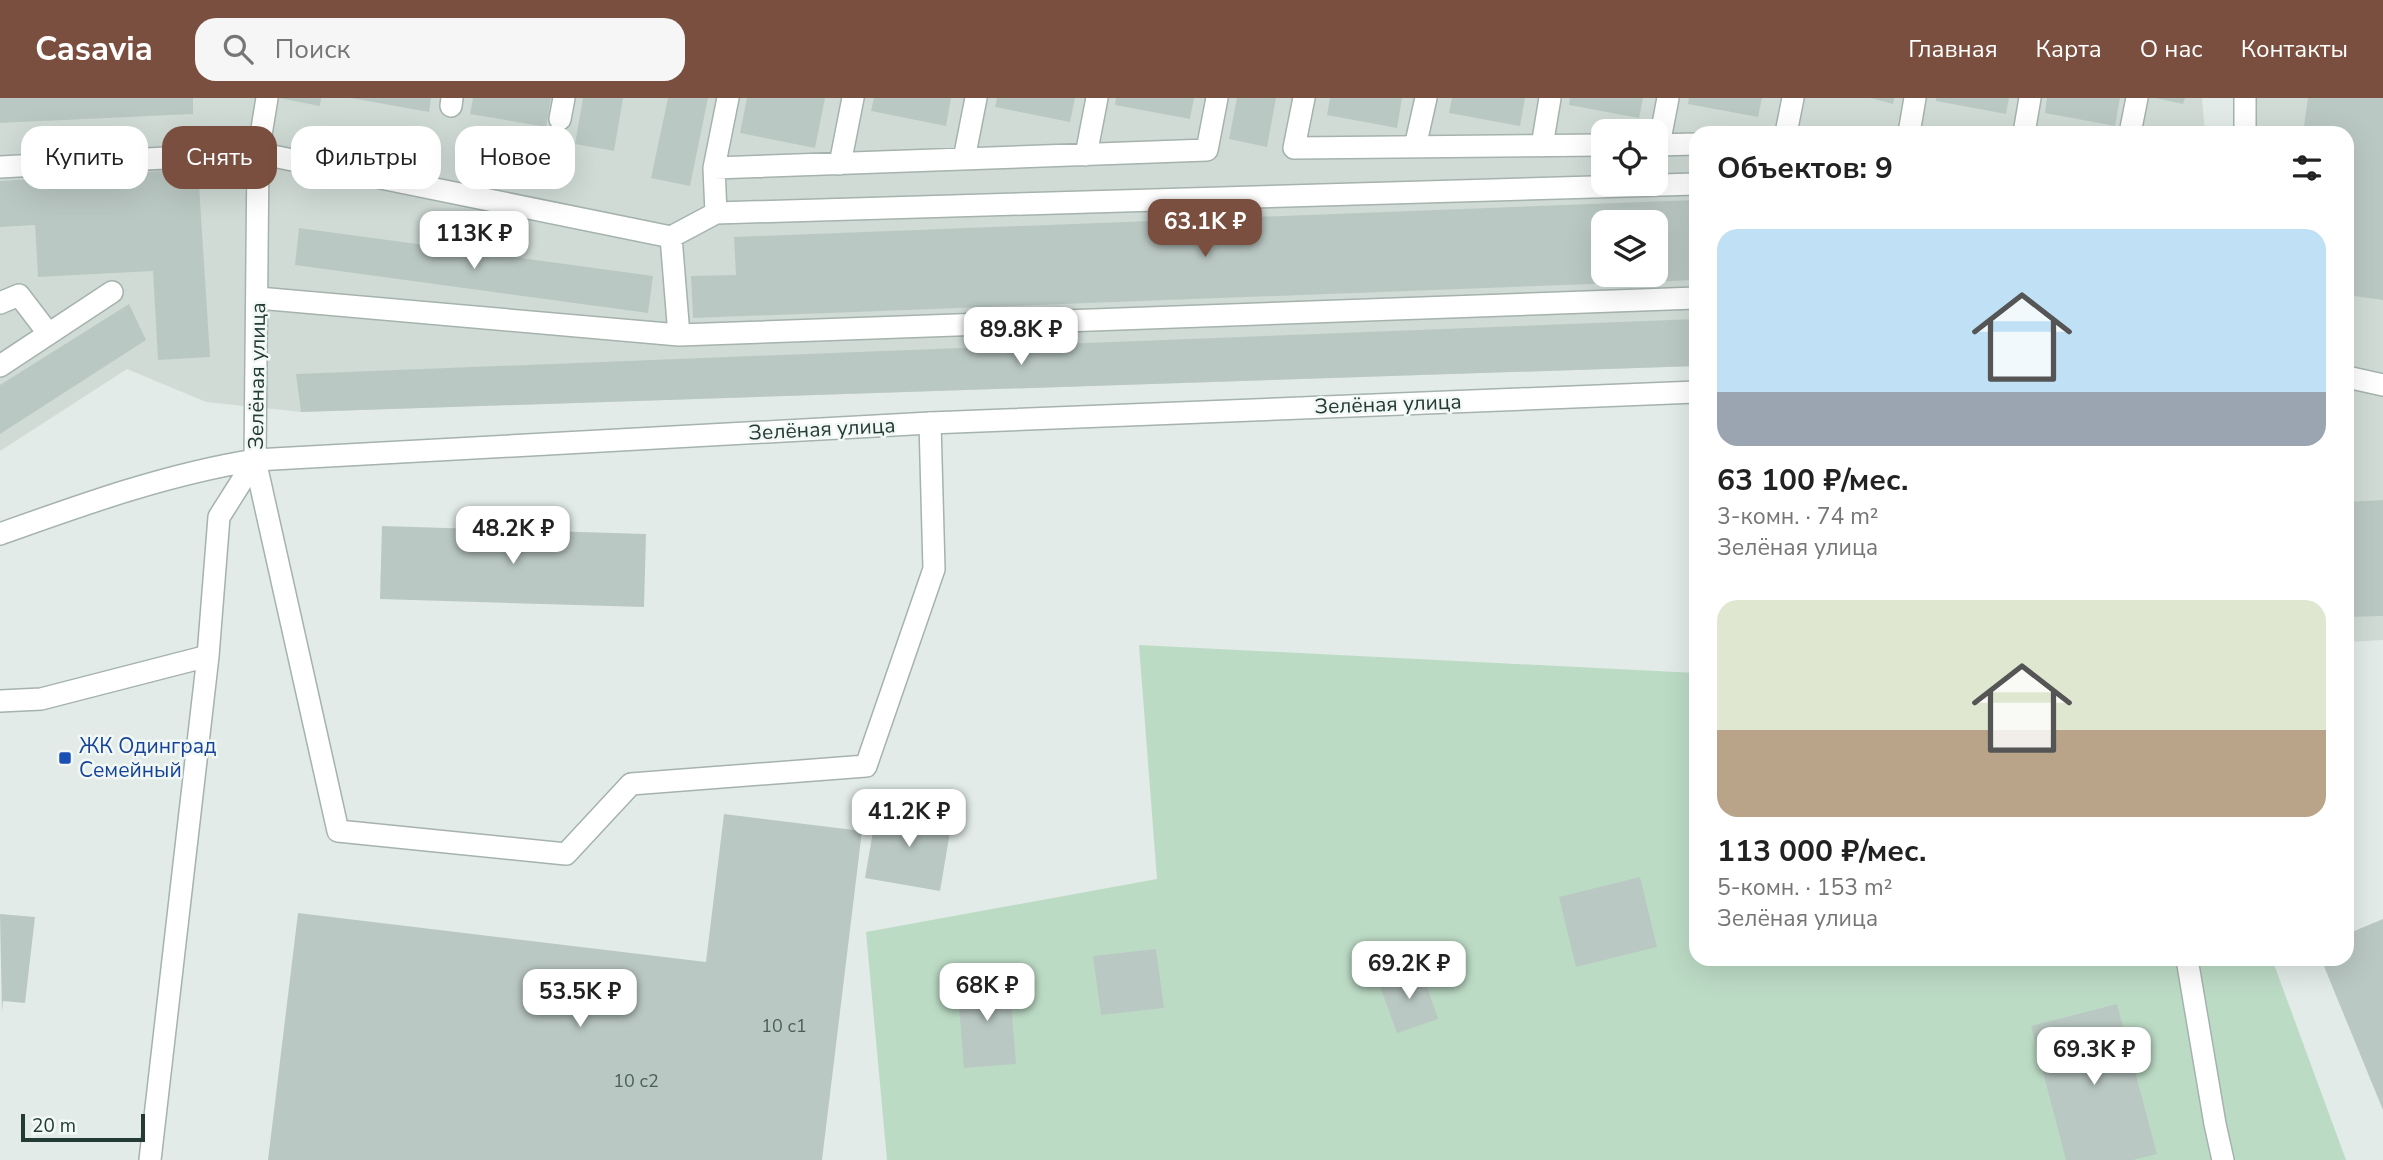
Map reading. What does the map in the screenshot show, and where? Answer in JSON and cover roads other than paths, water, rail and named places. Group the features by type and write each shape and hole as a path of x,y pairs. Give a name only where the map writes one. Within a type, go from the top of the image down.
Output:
{"street":[{"name":"Зелёная улица","path":"262,126 267,98"},
{"path":"560,120 564,98"},
{"path":"716,213 714,168 728,98"},
{"path":"841,164 853,98"},
{"path":"964,159 976,98"},
{"path":"1086,155 1097,98"},
{"path":"714,168 1207,150 1217,98"},
{"path":"1304,98 1294,148 1591,145"},
{"path":"1415,147 1426,98"},
{"path":"1542,146 1550,98"},
{"path":"1663,119 1668,98"},
{"path":"1787,126 1793,98"},
{"path":"1910,126 1915,98"},
{"path":"2025,126 2031,98"},
{"path":"2131,126 2137,98"},
{"path":"2245,98 2245,126"},
{"path":"1668,145 1689,144"},
{"path":"277,157 671,237 716,213 1689,184"},
{"path":"0,167 162,158"},
{"name":"Зелёная улица","path":"258,189 255,460 930,423 1689,392"},
{"path":"671,237 679,335"},
{"path":"0,366 112,292"},
{"path":"0,303 19,295 48,333"},
{"path":"258,298 679,335 1689,298"},
{"path":"2354,379 2383,385"},
{"path":"255,460 338,831 566,854 631,784 866,766 934,569 930,423"},
{"path":"0,534 203,468 255,460"},
{"path":"150,1160 208,656 219,517 255,460"},
{"path":"0,701 49,697 208,656"},
{"path":"2189,966 2223,1160"}],"place":[{"name":"ЖК Одинград Семейный","path":"65,758"}]}
